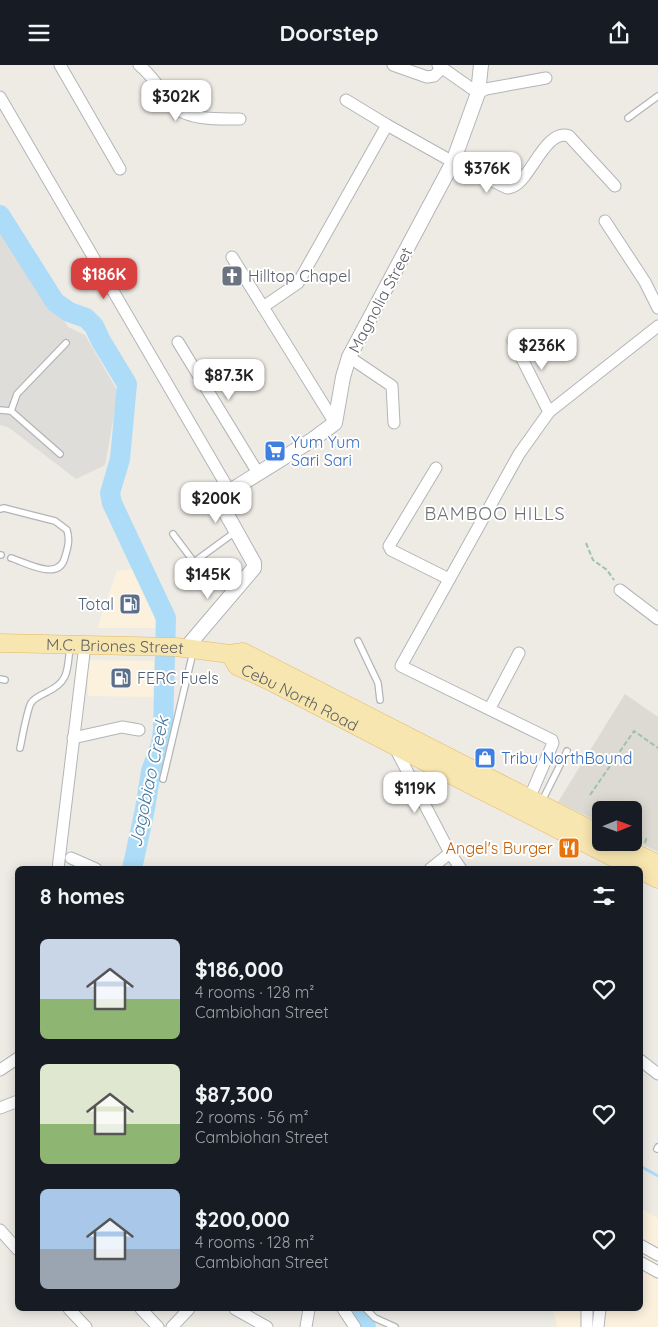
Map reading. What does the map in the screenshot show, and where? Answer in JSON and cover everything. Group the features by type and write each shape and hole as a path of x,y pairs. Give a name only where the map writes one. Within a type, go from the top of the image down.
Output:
{"main road":[{"name":"M.C. Briones Street","path":"0,643 179,648 230,654"},
{"name":"Cebu North Road","path":"592,831 243,652 230,654 237,666 614,854 632,866"},
{"name":"Cebu North Road","path":"614,854 658,864"},
{"path":"643,872 658,879"}],"street":[{"path":"60,65 120,169"},
{"path":"139,65 152,76 173,105 186,113 210,119 240,119"},
{"path":"393,65 427,77 434,76 440,67 478,93 486,89 546,78"},
{"name":"Magnolia Street","path":"335,423 349,357 453,162 478,93 481,65"},
{"path":"0,97 229,491"},
{"path":"346,100 453,162 507,188 514,187 520,182 544,149 557,137 564,134 569,136 615,187"},
{"path":"263,307 298,283 387,125"},
{"path":"605,221 645,282 658,308"},
{"path":"179,648 254,568 254,563 237,531 220,504 222,496 312,440 335,423 232,257"},
{"path":"534,802 553,743 552,740 401,666 501,489 519,453 549,412 658,327"},
{"path":"513,341 549,412"},
{"path":"178,342 258,473"},
{"path":"349,357 392,386 394,423"},
{"path":"436,468 389,546 391,550 449,579"},
{"path":"620,590 658,619"},
{"path":"58,866 74,738 77,645"},
{"path":"490,708 519,653"},
{"path":"74,738 122,727 139,730"},
{"path":"393,745 450,853 459,866"},
{"path":"434,866 450,853"},
{"path":"71,859 88,866"},
{"path":"0,1070 15,1060"},
{"path":"643,1062 658,1074"},
{"path":"0,1108 15,1102"},
{"path":"0,1230 15,1246"},
{"path":"643,1247 658,1255"},
{"path":"643,1264 658,1272"},
{"path":"72,1311 86,1327"},
{"path":"143,1311 158,1327"},
{"path":"172,1327 187,1311"},
{"path":"239,1311 267,1327"},
{"path":"306,1327 309,1311"},
{"path":"344,1311 355,1327"},
{"path":"587,1311 587,1327"},
{"path":"598,1327 600,1311"}],"lane":[{"path":"628,119 658,96"},
{"path":"11,411 17,394 66,343"},
{"path":"0,410 11,411 60,454"},
{"path":"0,509 4,508 55,521 67,529 70,540 64,564 58,569 48,571 11,558"},
{"path":"173,534 194,562 237,531"},
{"path":"358,641 378,683 380,700"},
{"path":"20,748 31,703 38,696 55,689 64,681 67,667 77,645"},
{"path":"163,779 179,648"},
{"path":"534,802 567,751"},
{"path":"368,1311 375,1318 395,1327"}],"path":[{"path":"586,543 593,560 607,570 620,590"},
{"path":"590,795 634,731 658,748"}],"shaded area":[{"path":"0,225 68,327 85,335 118,392 105,465 76,479 8,427 0,425"},
{"path":"141,568 154,612 155,628 97,628 117,571"},
{"name":"FERC Fuels","path":"88,660 154,661 153,697 88,696"},
{"path":"625,694 658,717 658,852 642,844 642,801 592,801 592,819 558,802"},
{"path":"643,1210 658,1218 658,1327 557,1327 553,1311 643,1311"}],"waterway":[{"name":"Jagobiao Creek","path":"0,215 55,302 69,312 86,318 94,326 127,384 120,459 110,493 112,503 166,618 163,730 161,744 151,771 133,866"},
{"path":"643,1168 658,1176"},
{"name":"Jagobiao Creek","path":"355,1311 366,1327"}],"place":[{"name":"Hilltop Chapel","path":"232,276"},
{"name":"Yum Yum Sari Sari","path":"275,451"},
{"name":"Total","path":"130,604"},
{"name":"FERC Fuels","path":"121,678"},
{"name":"Tribu NorthBound","path":"485,758"},
{"name":"Angel's Burger","path":"569,848"}],"district":[{"name":"BAMBOO HILLS","path":"495,514"}]}
